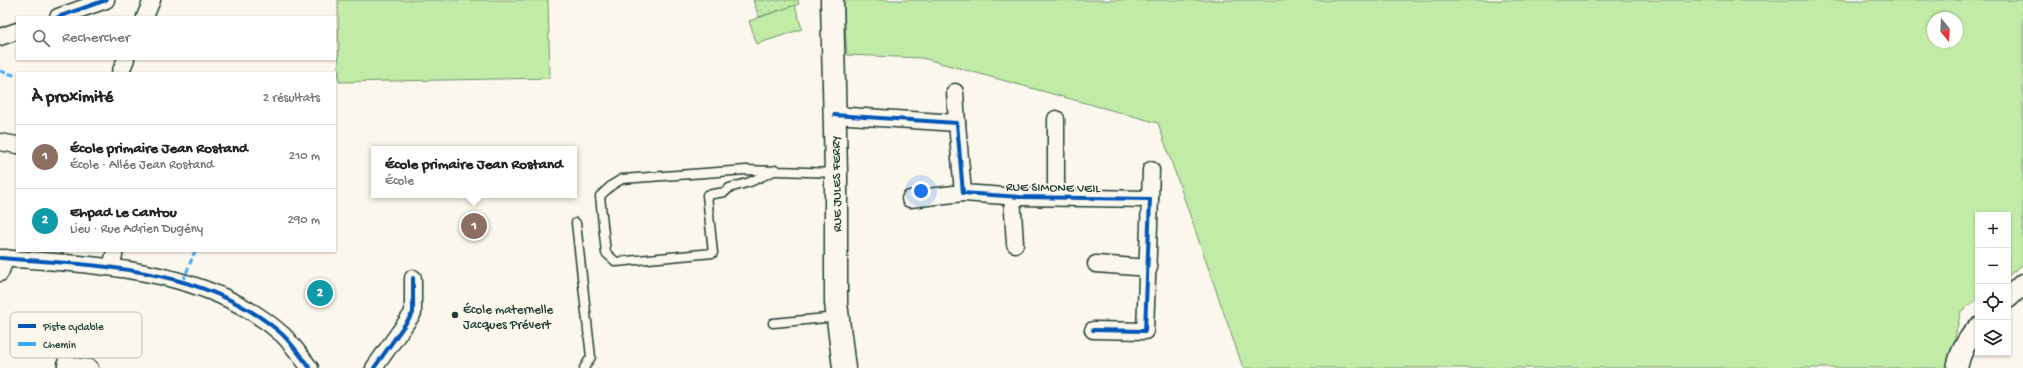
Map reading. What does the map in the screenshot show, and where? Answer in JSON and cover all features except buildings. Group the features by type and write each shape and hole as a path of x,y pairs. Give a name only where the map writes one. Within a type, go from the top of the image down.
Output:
{"main road":[{"name":"RUE JULES FERRY","path":"832,0 836,173 836,303 844,368"}],"street":[{"path":"61,16 106,0"},
{"path":"145,16 152,0"},
{"path":"0,37 16,31"},
{"path":"120,72 126,60"},
{"path":"955,92 963,193"},
{"path":"834,115 957,123"},
{"path":"1056,119 1056,197"},
{"path":"0,142 16,145"},
{"path":"1093,330 1145,331 1149,268 1151,170"},
{"name":"RUE SIMONE VEIL","path":"910,199 963,193 1012,196 1150,199"},
{"path":"1012,196 1015,244"},
{"path":"111,268 115,252"},
{"path":"0,273 3,258 111,268 183,281 206,288 242,306 283,336 310,368"},
{"path":"1096,264 1149,268"},
{"path":"374,368 413,313 413,278"},
{"path":"2011,295 2023,284"},
{"path":"1957,368 1959,357 1970,336 1975,331"},
{"path":"66,366 90,368"}],"lane":[{"path":"776,170 750,182 729,188 725,192 707,195 713,253 616,262 606,253 600,196 612,185 622,179 746,170 776,170 836,173"},
{"path":"576,224 591,357 584,368"},
{"path":"773,323 838,317"}],"green space":[{"path":"338,0 548,0 550,78 339,82"},
{"path":"753,0 798,0 799,4 759,17"},
{"path":"843,0 2023,0 2023,264 2011,274 2011,212 1975,212 1975,301 1961,311 1948,368 1243,368 1158,123 922,58 847,55"},
{"path":"795,5 802,29 757,44 749,21"}],"marked path":[{"path":"0,71 16,76"},
{"path":"183,281 195,252"}],"cycle path":[{"path":"61,16 106,0"},
{"path":"834,115 957,123 963,193 1020,197 1150,199 1145,331 1093,330"},
{"path":"0,258 74,263 149,274 185,283 220,295 253,312 283,335 310,368"},
{"path":"374,368 413,313 413,278"}],"place":[{"name":"École primaire Jean Rostand","path":"474,226"},
{"name":"Ehpad Le Cantou","path":"320,293"},
{"name":"École maternelle Jacques Prévert","path":"455,315"}]}
